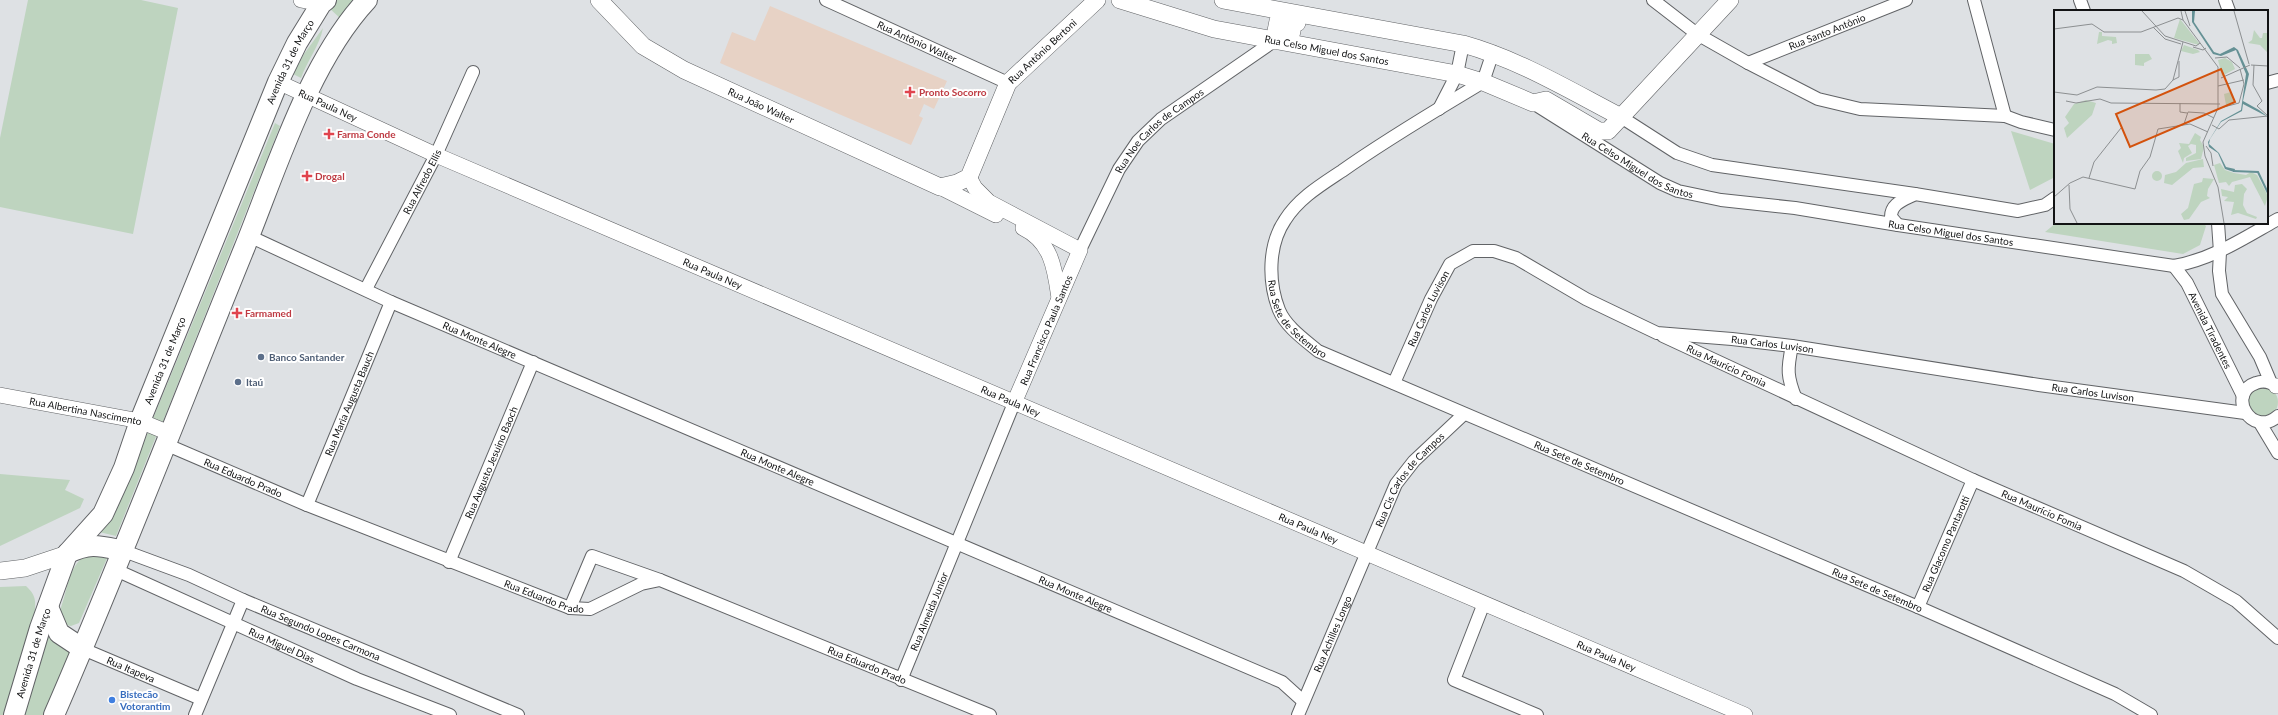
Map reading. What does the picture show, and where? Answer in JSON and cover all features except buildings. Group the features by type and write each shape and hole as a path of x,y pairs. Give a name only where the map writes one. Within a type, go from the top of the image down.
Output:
{"highway":[{"path":"54,715 116,570 167,438 306,96 344,26 367,0"},
{"path":"324,2 333,46"},
{"name":"Avenida 31 de Março","path":"14,715 48,607 67,554 103,514 124,468 140,421 278,82 297,43 324,2"},
{"path":"67,554 82,546 97,545 124,550"},
{"path":"48,607 59,633 83,649"}],"main road":[{"name":"Rua João Walter","path":"599,0 643,46 684,70 940,187"},
{"name":"Rua Antônio Bertoni","path":"969,177 1008,83 1097,0"},
{"name":"Rua Celso Miguel dos Santos","path":"1120,0 1214,30 1457,74 1483,82 1533,103"},
{"path":"1223,0 1290,17 1393,31 1463,44 1493,52 1520,63 1620,116"},
{"path":"1533,103 1546,100 1599,131 1608,131 1620,116 1730,0"},
{"path":"1274,41 1278,21 1290,17"},
{"path":"940,187 957,183 969,177"},
{"path":"0,571 25,568 67,554"}],"street":[{"path":"301,0 324,2"},
{"name":"Rua Antônio Walter","path":"826,0 1008,83"},
{"path":"1653,0 1697,34 1748,63 1818,99 1860,109 2004,116 2021,122 2054,130"},
{"name":"Rua Santo Antônio","path":"1748,63 1906,0"},
{"path":"1974,0 2004,116"},
{"path":"2080,0 2084,10"},
{"path":"2225,0 2229,10"},
{"name":"Rua Noe Carlos de Campos","path":"1080,250 1119,169 1138,141 1161,119 1274,41"},
{"path":"1439,109 1457,74 1463,44"},
{"path":"1483,82 1493,52"},
{"name":"Rua Alfredo Ellis","path":"366,289 436,155 473,72"},
{"path":"2268,83 2278,80"},
{"name":"Rua Paula Ney","path":"278,82 436,155 1745,715"},
{"name":"Rua Sete de Setembro","path":"1483,82 1375,148 1303,198 1284,220 1273,246 1271,283 1279,311 1291,327 1318,351 1918,607 2115,694 2151,715"},
{"name":"Rua Celso Miguel dos Santos","path":"1533,103 1660,183 1678,191 1721,200 1795,208 1898,226 2174,266"},
{"path":"1620,116 1677,153 1712,165 1914,194 2018,211 2045,205 2054,199"},
{"path":"969,177 975,188 989,202 1080,250"},
{"name":"Rua João Walter","path":"940,187 1026,230 1044,244 1053,261 1059,298"},
{"path":"1898,226 1891,217 1891,210 1898,202 1914,194"},
{"path":"2174,266 2192,262 2220,252 2278,219"},
{"path":"2218,224 2220,252 2219,271 2222,294 2276,386"},
{"name":"Rua Monte Alegre","path":"249,236 366,289 391,302 1282,682 1303,702"},
{"name":"Rua Francisco Paula Santos","path":"956,542 1080,250"},
{"name":"Rua Carlos Luvison","path":"1394,383 1431,299 1450,264 1473,251 1494,251 1516,258 1586,299 1657,333 1732,339 1792,346 2039,385 2245,413"},
{"name":"Avenida Tiradentes","path":"2174,266 2187,283 2243,396 2242,402 2245,413"},
{"name":"Rua Maria Augusta Bauch","path":"307,505 391,302"},
{"name":"Rua Maurício Fomia","path":"1657,333 1796,399 1973,480 2184,571 2236,601 2278,638"},
{"path":"1792,346 1788,367 1788,379 1796,399"},
{"name":"Rua Augusto Jesuino Baoch","path":"448,562 533,362"},
{"path":"2243,396 2251,385 2264,381 2276,386"},
{"name":"Rua Albertina Nascimento","path":"0,394 140,421 167,438"},
{"path":"2245,413 2260,423 2278,453"},
{"name":"Rua Cis Carlos de Campos","path":"1367,553 1396,484 1414,461 1464,414"},
{"path":"2260,423 2267,423 2278,416"},
{"name":"Rua Eduardo Prado","path":"167,438 307,505 448,562 570,608 590,610 641,584 660,580 901,680 990,715"},
{"name":"Rua Glacomo Pantarotti","path":"1918,607 1973,480"},
{"name":"Rua Almeida Junior","path":"901,680 956,542"},
{"name":"Rua Segundo Lopes Carmona","path":"124,550 189,575 243,600 518,715"},
{"name":"Rua Achilles Longo","path":"1298,715 1367,553"},
{"path":"570,608 592,556 660,580"},
{"name":"Rua Miguel Dias","path":"116,570 357,678 450,715"},
{"path":"195,715 243,600"},
{"path":"1484,603 1454,680 1537,715"},
{"name":"Rua Itapeva","path":"83,649 201,699"}],"shaded area":[{"path":"770,6 947,81 934,109 924,104 919,116 923,118 911,145 720,63 732,32 755,41"}],"green space":[{"path":"28,0 141,0 178,8 133,234 0,207 0,138"},
{"path":"337,0 358,0 341,19 328,7"},
{"path":"323,28 319,41 301,78 293,74 304,54"},
{"path":"275,123 280,126 161,426 152,421"},
{"path":"2011,131 2054,144 2054,178 2030,190"},
{"path":"2055,224 2204,224 2206,226 2200,245 2183,254 2045,232"},
{"path":"2263,387 2274,391 2278,402 2274,413 2263,417 2252,413 2248,402 2252,391"},
{"path":"149,430 157,434 116,536 95,531 114,511"},
{"path":"0,474 70,480 65,490 84,499 80,508 0,546"},
{"path":"86,554 108,556 79,623 71,626 66,625 60,610 75,566"},
{"path":"26,586 34,596 35,601 33,627 7,715 0,715 0,587"},
{"path":"46,629 73,650 46,715 22,715"}],"place":[{"name":"Pronto Socorro","path":"910,92"},
{"name":"Farma Conde","path":"329,134"},
{"name":"Drogal","path":"307,176"},
{"name":"Farmamed","path":"237,313"},
{"name":"Banco Santander","path":"261,357"},
{"name":"Itaú","path":"238,382"},
{"name":"Bistecão Votorantim","path":"112,700"}]}
